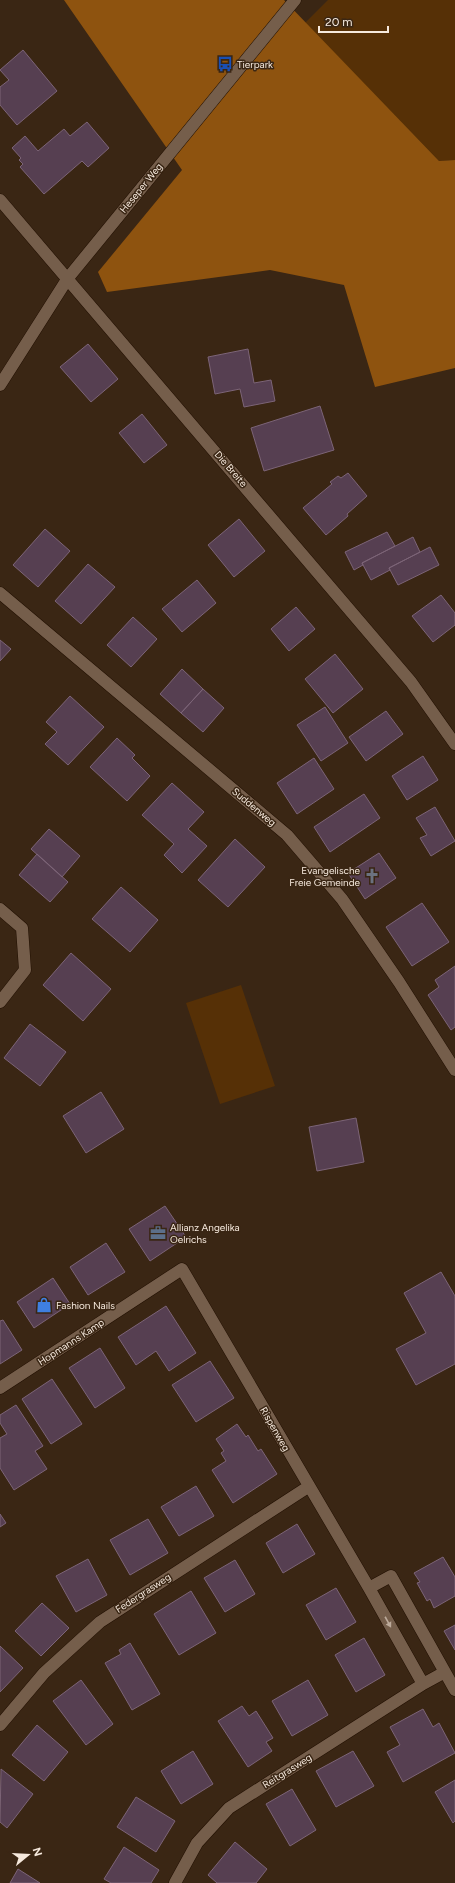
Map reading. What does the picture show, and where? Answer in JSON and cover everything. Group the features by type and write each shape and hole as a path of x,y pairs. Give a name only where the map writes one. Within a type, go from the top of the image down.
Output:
{"street":[{"name":"Heseper Weg","path":"0,385 68,278 295,0"},
{"name":"Die Breite","path":"0,200 411,682 455,744"},
{"name":"Suddenweg","path":"0,593 287,835 342,899 399,982 455,1070"},
{"path":"0,909 22,928 25,970 0,1002"},
{"name":"Hopmanns Kamp","path":"0,1388 182,1269"},
{"name":"Rispenweg","path":"182,1269 369,1588 423,1684"},
{"name":"Federgrasweg","path":"0,1725 44,1673 100,1622 308,1486"},
{"path":"369,1588 390,1576 455,1690"},
{"path":"423,1684 444,1672"},
{"name":"Reitgrasweg","path":"175,1883 197,1843 229,1808 423,1684"}],"shaded area":[{"path":"64,0 284,0 439,161 455,160 455,368 375,387 344,285 270,270 107,292 98,272 182,170"},
{"path":"328,0 455,0 455,160 439,161 305,23"},
{"path":"241,985 275,1086 220,1104 186,1003"}],"building":[{"path":"23,50 57,91 17,125 0,105 0,87 9,80 0,70"},
{"path":"87,122 109,148 88,167 82,161 44,194 20,167 23,164 19,160 21,158 12,148 25,136 38,151 64,129 70,136"},
{"path":"88,344 118,379 91,402 60,367"},
{"path":"248,349 254,383 271,380 275,401 244,407 240,389 215,394 208,357"},
{"path":"320,406 334,450 264,471 251,428"},
{"path":"142,414 167,445 144,463 119,433"},
{"path":"348,473 367,496 347,514 348,516 326,535 303,508 332,484 330,482 338,476 341,478"},
{"path":"239,519 265,551 234,577 208,545"},
{"path":"45,529 70,551 38,587 13,565"},
{"path":"387,532 395,546 362,563 363,565 354,570 345,552"},
{"path":"413,537 420,552 389,568 390,570 371,580 362,563"},
{"path":"430,547 439,565 398,585 389,568"},
{"path":"88,564 115,587 81,624 55,601"},
{"path":"197,580 216,603 182,632 162,609"},
{"path":"441,595 455,613 455,625 433,642 412,616"},
{"path":"296,607 315,629 289,651 271,629"},
{"path":"133,617 157,639 131,667 107,645"},
{"path":"0,640 11,649 0,661"},
{"path":"335,654 363,689 333,713 305,679"},
{"path":"182,669 203,689 181,713 160,694"},
{"path":"203,689 224,708 203,732 181,713"},
{"path":"70,696 104,727 68,765 45,744 57,732 46,722"},
{"path":"325,707 348,743 321,761 297,725"},
{"path":"386,711 403,734 366,761 349,737"},
{"path":"117,738 135,755 132,758 150,776 127,801 90,767"},
{"path":"423,756 438,780 407,800 392,776"},
{"path":"314,758 334,789 297,814 277,783"},
{"path":"172,783 204,812 188,829 207,846 182,873 164,855 174,844 142,815"},
{"path":"364,794 380,818 330,852 314,827"},
{"path":"435,807 455,841 431,856 420,838 427,835 416,818"},
{"path":"49,829 80,856 62,877 31,849"},
{"path":"235,839 265,867 228,907 198,880"},
{"name":"Evangelische Freie Gemeinde","path":"379,853 396,878 365,899 348,873"},
{"path":"37,854 68,882 50,902 19,875"},
{"path":"121,887 158,920 130,952 92,919"},
{"path":"422,903 449,942 412,966 386,927"},
{"path":"71,953 111,989 83,1021 43,985"},
{"path":"455,966 455,1027 451,1030 428,995 439,987 435,980"},
{"path":"30,1024 66,1052 40,1086 4,1058"},
{"path":"101,1092 124,1129 86,1153 63,1116"},
{"path":"356,1118 364,1162 317,1171 309,1127"},
{"path":"165,1206 186,1237 150,1261 129,1229"},
{"path":"106,1243 125,1272 88,1295 70,1267"},
{"path":"441,1272 455,1296 455,1364 416,1385 396,1349 426,1333 404,1293"},
{"path":"53,1278 70,1304 34,1328 17,1302"},
{"path":"166,1306 196,1353 169,1371 156,1351 136,1365 118,1337"},
{"path":"3,1320 22,1350 0,1364 0,1321"},
{"path":"100,1348 125,1388 95,1408 69,1368"},
{"path":"210,1361 234,1398 196,1422 172,1385"},
{"path":"52,1379 82,1424 51,1444 22,1399"},
{"path":"16,1405 43,1446 35,1451 47,1469 14,1490 0,1468 0,1438 7,1434 0,1423 0,1415"},
{"path":"237,1424 246,1437 248,1435 258,1451 261,1449 277,1474 233,1503 212,1470 226,1461 221,1453 224,1451 216,1439"},
{"path":"196,1486 214,1516 179,1536 161,1507"},
{"path":"0,1514 6,1523 0,1527"},
{"path":"148,1519 168,1553 130,1575 110,1540"},
{"path":"297,1524 315,1554 283,1573 266,1543"},
{"path":"443,1557 455,1577 455,1596 434,1608 430,1599 427,1601 417,1583 420,1582 414,1573"},
{"path":"88,1559 107,1595 76,1612 56,1576"},
{"path":"235,1560 255,1594 225,1612 204,1578"},
{"path":"336,1588 356,1622 326,1640 306,1605"},
{"path":"191,1591 216,1633 179,1655 154,1614"},
{"path":"42,1603 69,1628 41,1656 15,1631"},
{"path":"455,1625 455,1650 444,1631"},
{"path":"364,1638 385,1675 356,1692 335,1655"},
{"path":"130,1643 160,1694 132,1710 105,1663 121,1654 119,1650"},
{"path":"0,1646 23,1668 0,1692"},
{"path":"81,1680 113,1724 86,1745 53,1701"},
{"path":"308,1680 328,1715 292,1736 272,1701"},
{"path":"242,1706 249,1716 256,1711 273,1738 266,1742 272,1751 248,1767 218,1721"},
{"path":"423,1709 433,1727 439,1723 455,1753 403,1782 387,1752 400,1745 390,1727"},
{"path":"37,1725 68,1752 44,1781 12,1755"},
{"path":"193,1751 213,1784 181,1804 161,1771"},
{"path":"353,1751 374,1786 336,1807 316,1771"},
{"path":"1,1769 33,1794 7,1828 0,1822"},
{"path":"455,1780 455,1821 453,1823 435,1792"},
{"path":"292,1789 316,1830 290,1846 266,1804"},
{"path":"136,1797 175,1821 156,1852 117,1827"},
{"path":"235,1842 267,1869 256,1883 217,1883 208,1875"},
{"path":"124,1847 159,1870 151,1883 111,1883 104,1879"},
{"path":"18,1869 40,1883 10,1883"}],"place":[{"name":"Tierpark","path":"225,64"},
{"name":"Evangelische Freie Gemeinde","path":"372,876"},
{"name":"Allianz Angelika Oelrichs","path":"158,1233"},
{"name":"Fashion Nails","path":"44,1305"}]}
